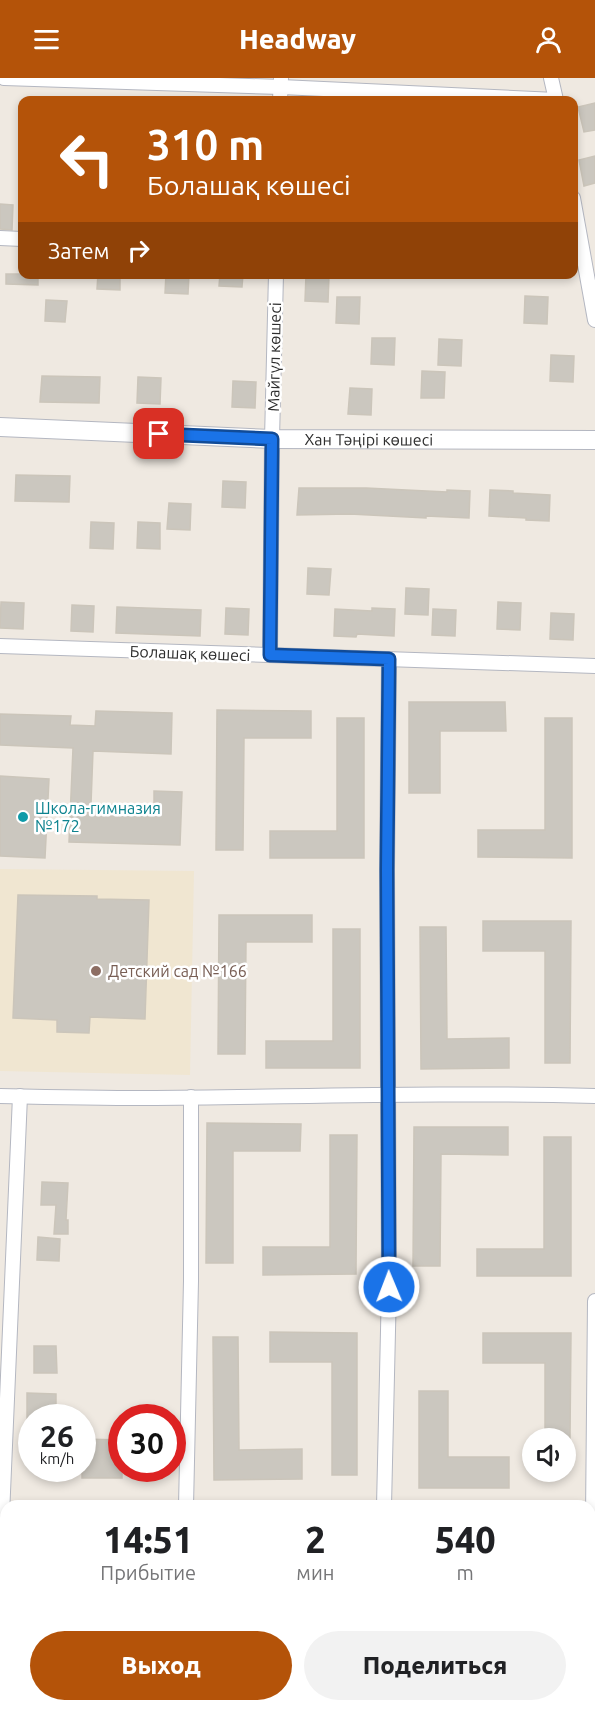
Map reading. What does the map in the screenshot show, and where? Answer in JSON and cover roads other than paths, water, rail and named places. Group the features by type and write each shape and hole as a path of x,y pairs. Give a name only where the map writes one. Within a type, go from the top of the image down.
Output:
{"street":[{"path":"4,78 464,96"},
{"path":"551,78 555,96"},
{"path":"0,238 18,239"},
{"path":"579,266 595,320"},
{"name":"Майгүл көшесі","path":"270,655 276,279"},
{"name":"Хан Тәңірі көшесі","path":"0,427 272,439 595,440"},
{"name":"Болашақ көшесі","path":"0,646 595,666"},
{"path":"384,1500 389,1287 387,858 389,659"},
{"path":"0,1096 524,1094 595,1096"},
{"path":"1,1500 20,1096"},
{"path":"186,1500 191,1269 191,1097"},
{"path":"592,1500 595,1301"}],"place":[{"name":"Школа-гимназия №172","path":"23,817"},
{"name":"Детский сад №166","path":"96,971"}]}
